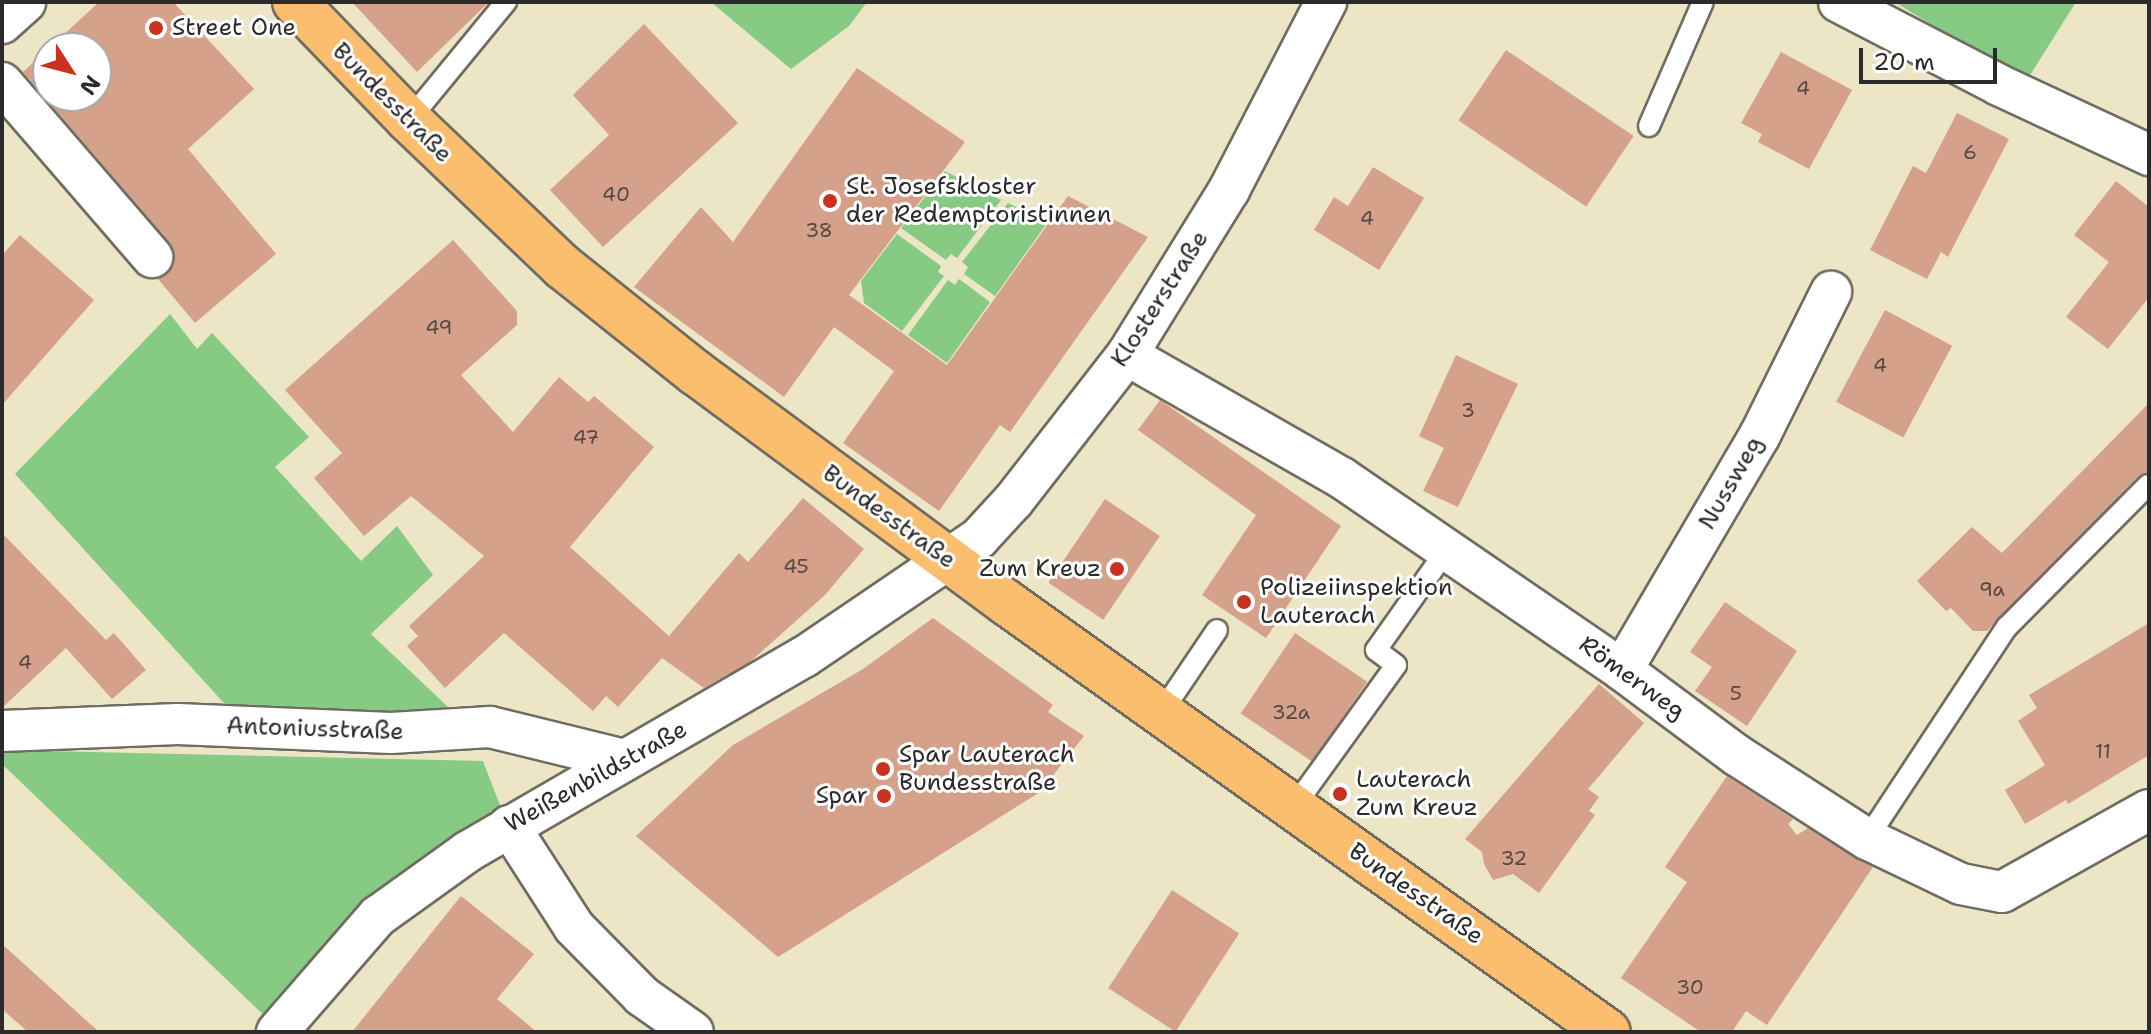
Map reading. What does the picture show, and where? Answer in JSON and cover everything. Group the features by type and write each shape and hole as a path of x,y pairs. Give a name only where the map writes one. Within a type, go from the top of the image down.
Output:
{"main road":[{"name":"Bundesstraße","path":"295,2 409,120 563,267 612,307 761,423 945,558 1608,1032"}],"street":[{"path":"2,23 25,2"},
{"name":"Klosterstraße","path":"945,558 979,538 1014,500 1127,355 1229,190 1326,2"},
{"path":"1839,2 1999,85 2149,155"},
{"path":"2,83 152,257"},
{"name":"Nussweg","path":"1622,670 1760,435 1831,292"},
{"name":"Römerweg","path":"1127,355 1342,478 1622,670 1738,756 1867,839 1961,884 2002,892 2149,810"},
{"name":"Weißenbildstraße","path":"277,1032 378,916 467,852 804,657 945,558"},
{"name":"Antoniusstraße","path":"2,731 178,724 391,733 490,727 624,760"},
{"path":"509,826 574,927 642,996 693,1032"}],"lane":[{"path":"409,120 506,2"},
{"path":"1649,126 1703,2"},
{"path":"1867,839 2007,627 2148,485"},
{"path":"1293,808 1396,665 1376,650 1448,548"},
{"path":"1161,713 1217,630"}],"green space":[{"path":"711,2 867,2 849,26 791,69"},
{"path":"1895,2 2076,2 2025,83"},
{"path":"945,171 1001,200 957,258 951,254 946,260 901,228"},
{"path":"1008,203 1047,223 995,296 964,274 968,267 962,262"},
{"path":"897,234 941,266 938,272 944,276 902,331 864,303 861,281"},
{"path":"959,279 990,302 947,363 908,335 948,280 955,285"},
{"path":"170,314 197,349 212,333 309,437 275,467 361,561 397,526 433,575 371,634 448,707 403,719 234,714 15,474"},
{"path":"2,750 483,761 501,808 358,909 272,1023 2,764"}],"building":[{"path":"99,2 173,2 254,89 188,149 276,254 195,323 158,279 168,274 174,264 174,252 169,242 57,112 112,112 112,32 66,32"},
{"path":"352,2 489,2 417,72"},
{"path":"644,24 738,123 603,247 550,190 609,135 573,95"},
{"path":"1506,50 1634,136 1586,207 1458,120"},
{"path":"1781,52 1852,90 1809,169 1758,142 1762,134 1741,123"},
{"path":"32,64 32,82 23,72"},
{"path":"857,68 965,142 849,295 947,365 1068,196 1148,237 1010,432 1000,425 939,511 843,443 894,371 834,327 784,397 634,287 701,207 733,242"},
{"path":"1957,113 2009,139 1948,257 1941,252 1927,279 1870,250 1913,166 1926,173"},
{"path":"1373,167 1424,198 1379,270 1314,230 1334,197 1348,206"},
{"path":"2116,181 2149,207 2149,297 2108,349 2066,317 2109,262 2074,235"},
{"path":"20,235 94,300 2,405 2,255"},
{"path":"453,240 517,311 517,325 461,375 513,432 559,377 588,402 594,396 654,447 570,547 669,636 739,553 748,562 803,498 864,549 825,595 750,662 704,688 662,658 618,707 606,696 593,711 504,633 445,688 407,646 418,636 409,626 484,556 411,496 364,536 314,478 342,453 285,390"},
{"path":"1885,310 1952,346 1903,438 1836,402"},
{"path":"1456,355 1518,384 1458,507 1423,491 1444,448 1419,436"},
{"path":"1160,400 1341,526 1266,638 1202,595 1256,515 1138,430"},
{"path":"2149,403 2149,472 2139,476 1987,631 1973,631 1951,608 1946,611 1917,581 1972,527 2002,553"},
{"name":"Zum Kreuz","path":"1105,499 1160,536 1103,620 1049,583"},
{"path":"2,533 106,640 114,633 146,670 112,699 66,648 2,708"},
{"path":"1725,602 1797,651 1747,726 1695,691 1712,667 1690,652"},
{"name":"Spar Lauterach Bundesstraße","path":"933,618 1053,705 1048,712 1084,736 1040,792 778,957 636,836 733,745 863,669"},
{"path":"2149,623 2149,755 2068,804 2066,800 2025,824 2005,790 2045,765 2018,721 2037,708 2029,695"},
{"path":"1295,633 1367,682 1313,762 1241,713"},
{"path":"1599,684 1644,723 1588,789 1599,797 1589,811 1595,815 1539,893 1513,874 1493,880 1484,864 1482,852 1465,839"},
{"path":"1727,776 1793,819 1788,824 1797,835 1808,828 1873,867 1767,1025 1746,1011 1732,1032 1701,1032 1621,978 1687,882 1665,867"},
{"path":"1172,890 1239,934 1175,1032 1108,988"},
{"path":"461,896 534,954 497,999 537,1032 352,1032"},
{"path":"2,944 99,1032 28,1032 2,1009"}],"place":[{"name":"Street One","path":"156,28"},
{"name":"St. Josefskloster der Redemptoristinnen","path":"830,201"},
{"name":"Zum Kreuz","path":"1117,569"},
{"name":"Polizeiinspektion Lauterach","path":"1244,602"},
{"name":"Spar Lauterach Bundesstraße","path":"883,769"},
{"name":"Lauterach Zum Kreuz","path":"1340,794"},
{"name":"Spar","path":"884,796"}]}
